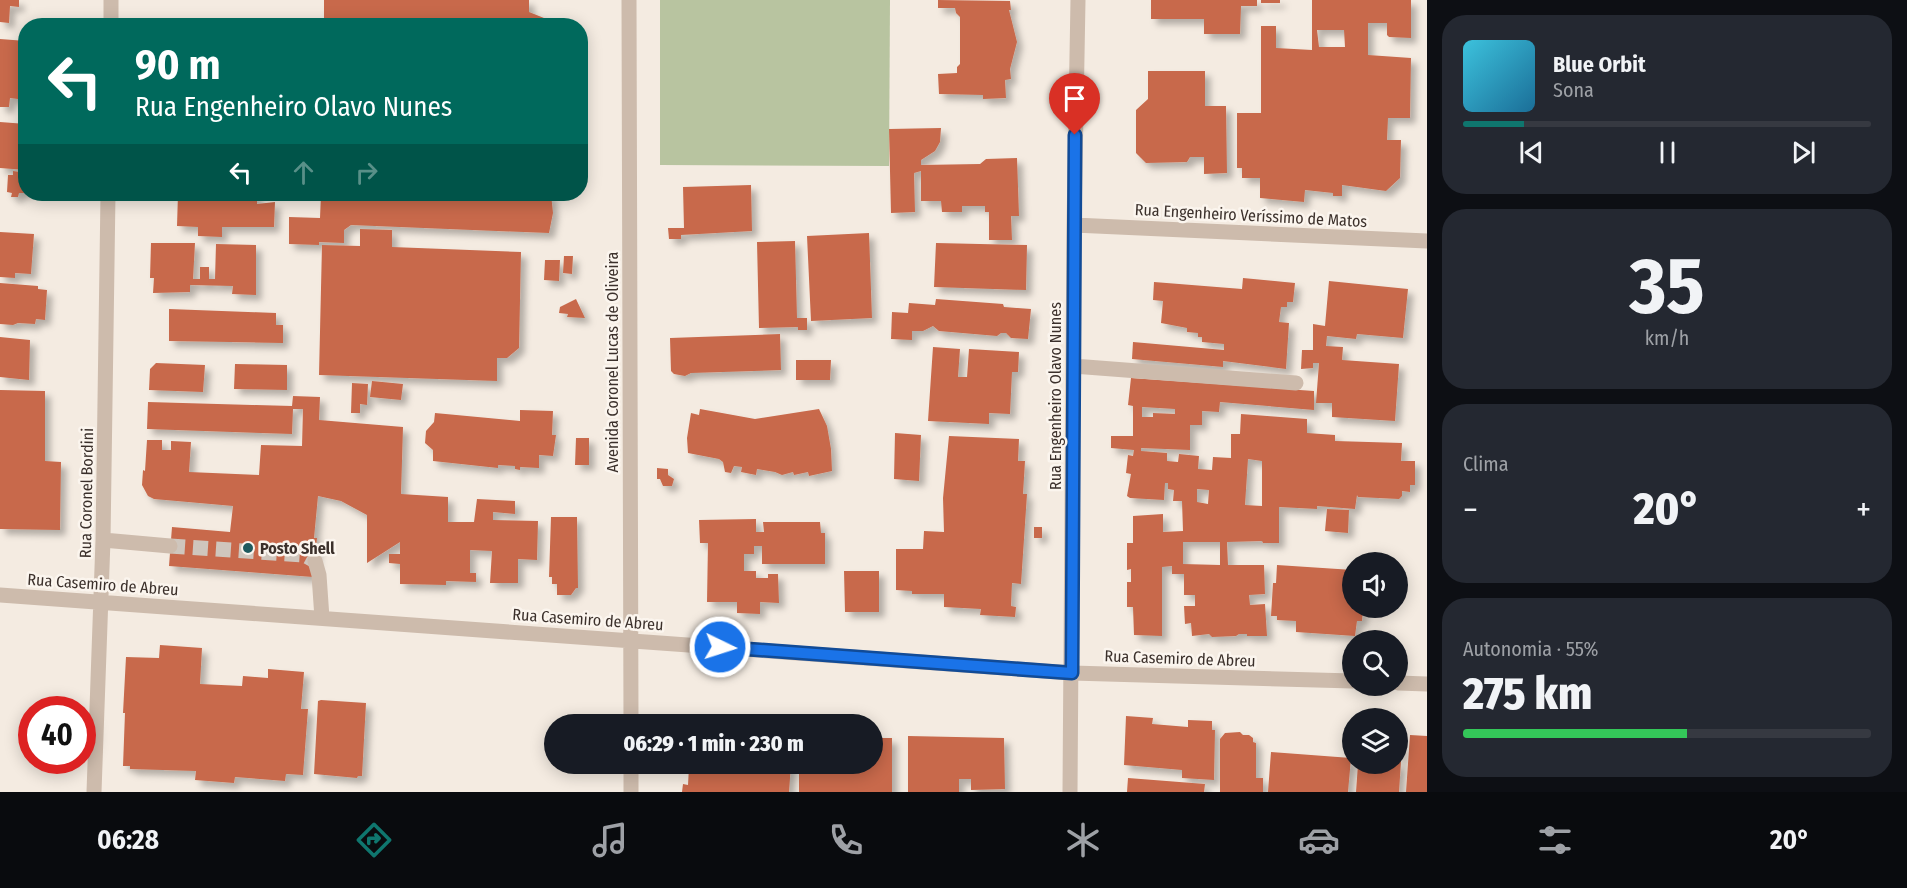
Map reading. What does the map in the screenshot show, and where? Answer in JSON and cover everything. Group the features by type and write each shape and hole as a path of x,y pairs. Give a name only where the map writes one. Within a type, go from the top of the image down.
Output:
{"street":[{"path":"111,0 111,18"},
{"name":"Avenida Coronel Lucas de Oliveira","path":"629,0 631,714"},
{"name":"Rua Engenheiro Olavo Nunes","path":"1070,792 1078,0"},
{"name":"Rua Coronel Bordini","path":"94,792 103,540 108,201"},
{"name":"Rua Engenheiro Veríssimo de Matos","path":"1074,225 1427,241"},
{"path":"1073,366 1296,383"},
{"path":"103,540 170,546"},
{"path":"315,561 319,575 322,618"},
{"name":"Rua Casemiro de Abreu","path":"0,595 1072,673 1342,681"},
{"path":"1408,683 1427,684"},
{"path":"631,774 631,792"}],"green space":[{"path":"660,0 890,0 889,166 660,165"}],"building":[{"path":"0,0 19,0 19,7 10,6 9,23 0,22"},
{"path":"324,0 529,0 529,12 544,18 324,18"},
{"path":"938,0 1010,1 1011,10 1009,10 1017,42 1010,69 1011,79 1005,80 1006,98 983,99 983,95 939,94 938,74 957,73 957,67 960,64 960,17 955,8 938,8"},
{"path":"1151,0 1257,0 1257,6 1241,6 1240,34 1204,34 1204,19 1151,19"},
{"path":"1261,0 1280,0 1280,3 1261,3"},
{"path":"1312,0 1411,0 1411,38 1389,37 1387,23 1368,23 1368,55 1411,58 1410,118 1388,118 1387,140 1401,140 1400,178 1386,191 1342,185 1342,196 1305,190 1304,202 1260,198 1260,178 1242,178 1242,168 1237,168 1237,113 1261,113 1261,26 1276,26 1276,48 1312,50","holes":["1317,30 1344,30 1345,47 1319,47"]},
{"path":"0,39 18,40 18,99 10,98 9,107 0,107"},
{"path":"1148,71 1205,71 1205,106 1226,106 1227,173 1204,174 1204,157 1190,157 1187,162 1146,163 1136,153 1136,110 1148,99"},
{"path":"0,122 18,123 18,169 0,168"},
{"path":"941,128 940,142 935,151 921,160 921,165 980,164 986,159 1017,158 1019,216 1011,216 1012,240 989,240 989,212 985,212 985,206 962,206 962,212 942,212 941,201 921,201 921,171 914,173 915,212 891,213 889,129"},
{"path":"13,171 18,172 18,197 11,197 12,193 7,192 8,175 13,175"},
{"path":"751,185 752,231 681,235 681,239 669,239 668,228 684,228 683,187"},
{"path":"178,201 257,201 257,204 275,202 274,227 222,227 222,237 198,236 198,227 177,226"},
{"path":"321,201 552,201 553,213 549,233 351,225 344,230 344,243 289,244 289,217 320,218"},
{"path":"360,229 392,230 392,247 521,252 519,348 507,358 497,358 497,381 319,375 322,245 360,246"},
{"path":"0,232 34,234 31,274 15,273 15,278 0,277"},
{"path":"869,233 872,318 811,321 807,236"},
{"path":"795,241 797,318 807,318 807,330 798,330 798,327 759,328 757,242"},
{"path":"151,243 195,243 193,279 200,279 200,267 209,267 209,279 215,279 216,244 256,245 256,295 232,294 233,286 190,285 190,292 153,293 154,278 150,278"},
{"path":"936,243 1027,245 1026,290 934,287"},
{"path":"564,256 573,256 572,274 563,273"},
{"path":"545,260 560,260 559,281 544,280"},
{"path":"1243,278 1295,283 1293,302 1287,302 1287,307 1281,307 1279,322 1289,323 1286,369 1223,361 1223,367 1132,359 1133,342 1224,350 1224,344 1202,342 1202,337 1198,337 1198,333 1187,332 1187,328 1161,323 1163,301 1153,300 1154,282 1242,289"},
{"path":"1329,281 1408,289 1403,338 1357,334 1356,339 1327,336 1326,346 1343,347 1342,360 1399,364 1395,421 1332,417 1332,403 1316,403 1319,363 1313,363 1313,368 1301,369 1302,350 1313,350 1313,324 1325,326"},
{"path":"0,283 38,286 38,289 47,290 45,320 36,319 35,324 0,324"},
{"path":"576,299 585,318 567,317 568,314 559,313 560,307"},
{"path":"936,299 1003,304 1004,307 1031,309 1028,339 1011,338 1006,333 997,336 939,331 933,326 923,331 912,331 912,340 891,339 892,312 908,313 909,303 935,305"},
{"path":"169,309 276,313 276,325 283,325 283,343 169,341"},
{"path":"780,334 781,370 691,373 685,376 674,374 671,371 670,338"},
{"path":"0,337 30,340 29,380 0,377"},
{"path":"933,347 960,349 958,377 967,377 969,349 1019,352 1018,372 1012,372 1010,414 989,413 989,424 928,421"},
{"path":"796,360 831,360 830,380 796,380"},
{"path":"156,363 205,365 203,392 149,390 150,369"},
{"path":"235,364 287,365 287,390 234,389"},
{"path":"1131,378 1314,391 1314,410 1220,402 1219,412 1202,411 1202,425 1190,425 1190,450 1141,448 1141,451 1167,453 1167,461 1178,462 1179,454 1199,456 1198,469 1212,470 1213,457 1231,458 1231,434 1240,434 1241,414 1307,419 1307,433 1335,435 1335,441 1402,443 1401,461 1415,461 1415,485 1410,485 1410,492 1402,491 1399,499 1358,497 1357,495 1355,509 1317,506 1317,509 1279,507 1279,543 1227,542 1228,565 1264,565 1265,594 1249,595 1250,605 1265,604 1267,636 1239,634 1212,637 1209,634 1192,636 1191,623 1185,624 1184,606 1195,606 1195,595 1184,595 1184,574 1172,574 1172,566 1162,567 1162,636 1134,635 1133,607 1127,607 1127,582 1131,582 1131,569 1127,570 1127,543 1133,543 1133,516 1163,514 1163,532 1183,531 1182,501 1173,501 1174,490 1168,489 1168,483 1165,483 1164,500 1127,496 1131,474 1126,473 1128,455 1133,456 1134,450 1111,448 1111,436 1133,436 1133,406 1128,405","holes":["1142,407 1175,409 1175,414 1153,413 1153,417 1142,417","1248,459 1262,461 1262,506 1245,505","1197,489 1209,490 1208,504 1197,502","1183,542 1220,542 1220,565 1183,564"]},
{"path":"372,381 403,384 401,400 370,397"},
{"path":"352,383 368,384 367,405 360,404 360,413 351,413"},
{"path":"0,390 45,391 45,461 61,462 60,530 0,529"},
{"path":"293,396 320,397 319,420 403,427 401,494 448,497 448,522 474,522 477,499 515,501 515,514 493,512 493,520 538,521 537,560 518,559 518,583 490,583 492,551 470,550 470,573 476,573 476,582 446,581 446,585 400,584 400,564 389,563 389,554 400,554 400,542 367,563 367,515 341,501 318,496 313,577 169,566 172,527 230,532 233,506 154,499 148,496 142,485 147,440 162,440 162,450 171,450 171,441 191,442 189,472 259,475 261,445 302,446 303,409 293,409 292,434 147,429 148,402 292,406"},
{"path":"700,409 755,419 819,409 827,426 832,471 809,476 808,472 782,475 757,469 756,475 741,472 742,467 734,466 731,473 725,472 723,462 719,459 688,453 687,438 691,413 699,415"},
{"path":"520,410 553,411 552,435 556,435 553,456 539,455 539,468 520,467 520,470 515,469 515,466 498,465 498,468 433,461 433,450 425,443 426,431 434,422 435,413 520,421"},
{"path":"895,433 921,435 919,481 894,479"},
{"path":"949,436 1019,439 1018,461 1025,461 1023,494 1027,494 1021,584 1012,583 1011,606 1016,607 1015,617 980,615 981,609 944,607 944,594 912,594 912,591 896,590 896,549 923,549 924,531 944,532 943,498"},
{"path":"576,438 589,438 589,465 575,465"},
{"path":"657,468 668,469 668,475 674,479 672,486 663,486 660,479 657,479"},
{"path":"1327,509 1349,510 1348,533 1325,531"},
{"path":"551,517 577,517 578,588 571,595 557,595 557,584 552,584 552,577 549,577"},
{"path":"756,519 756,532 764,532 763,522 820,522 821,533 825,533 825,564 762,564 762,546 754,546 754,554 744,554 744,571 756,571 756,578 768,578 768,574 778,574 779,603 760,602 760,614 737,613 737,602 707,602 708,543 700,543 699,520"},
{"path":"1034,527 1042,527 1042,538 1034,538"},
{"path":"1277,565 1342,569 1342,618 1362,618 1362,621 1357,621 1356,630 1342,630 1342,635 1296,632 1296,621 1277,620 1277,616 1271,616 1273,583 1276,583"},
{"path":"844,571 879,571 879,612 845,612"},
{"path":"160,645 202,648 200,684 242,686 243,676 268,678 268,669 304,672 301,709 308,709 303,775 286,774 285,781 235,777 234,783 195,780 196,771 130,769 130,766 123,766 126,657 159,658"},
{"path":"318,701 366,703 362,776 357,778 314,774"},
{"path":"1126,716 1153,718 1152,724 1188,727 1188,720 1212,721 1212,730 1215,730 1214,780 1182,778 1182,770 1124,765"},
{"path":"1240,732 1243,735 1249,735 1256,743 1256,778 1263,778 1263,792 1220,792 1220,739 1225,733"},
{"path":"1410,735 1427,736 1427,792 1406,792"},
{"path":"908,736 1004,738 1005,789 971,790 971,779 959,779 959,792 908,792"},
{"path":"883,738 892,738 892,792 799,792 799,774 883,774"},
{"path":"1271,752 1342,757 1342,774 1350,774 1348,792 1268,792"},
{"path":"689,774 790,774 789,792 682,792 683,784 688,785"},
{"path":"1357,774 1400,774 1399,792 1356,792"},
{"path":"1128,778 1205,784 1204,792 1127,792"}],"tunnel":[{"path":"170,546 304,555 315,561"}],"place":[{"name":"Posto Shell","path":"248,548"}],"route":[{"path":"720,647 1072,673 1075,135"}]}
